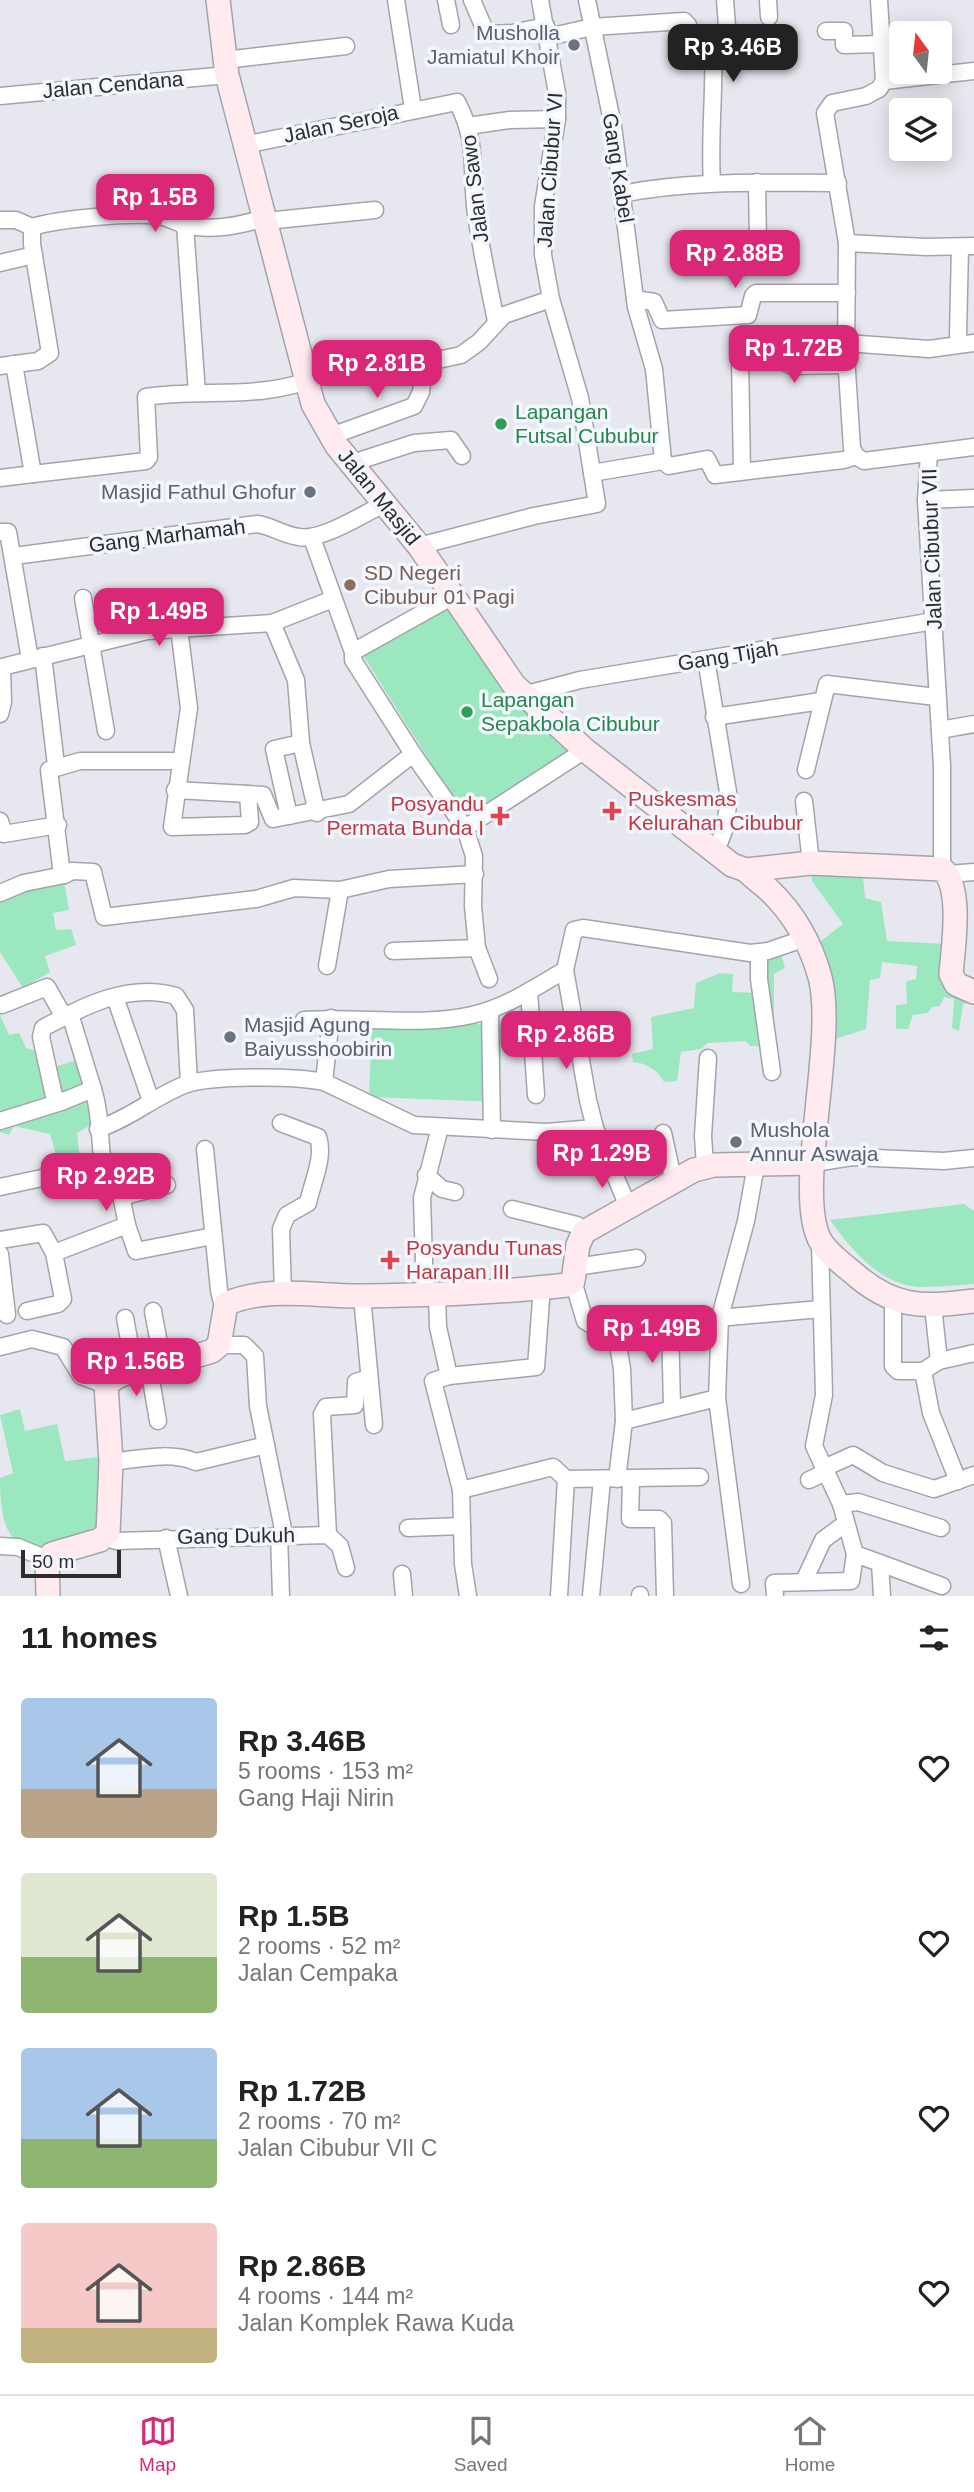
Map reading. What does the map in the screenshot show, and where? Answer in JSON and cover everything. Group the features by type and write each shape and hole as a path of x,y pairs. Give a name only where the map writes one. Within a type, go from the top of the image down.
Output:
{"street":[{"name":"Jalan Masjid","path":"218,0 226,68 244,145 306,382 319,417 331,436 419,546 490,653 523,695 585,750 732,866 746,870 770,891 807,938"},
{"name":"Jalan Seroja","path":"244,145 413,109 396,0"},
{"path":"451,25 446,2 465,0"},
{"path":"472,0 484,28 491,34 684,21 688,25 688,47 727,44 725,0"},
{"name":"Jalan Cibubur VI","path":"419,546 534,516 597,504 580,398 551,299 543,255 543,206 557,119 557,93 540,0"},
{"name":"Gang Kabel","path":"587,0 613,126 631,249 635,299 654,369 663,461"},
{"path":"768,0 769,17"},
{"path":"879,0 884,81"},
{"path":"826,31 844,32 844,45 881,44"},
{"name":"Jalan Cendana","path":"0,96 226,68 346,46"},
{"path":"712,183 710,142 715,85 713,46"},
{"path":"856,456 852,448 846,365 848,243 826,130 828,108 838,101 874,93 884,81 974,71"},
{"name":"Jalan Sawo","path":"413,109 457,102 468,126 474,146 476,216 496,321"},
{"path":"468,126 510,120 557,119"},
{"path":"757,182 758,246"},
{"path":"621,194 667,185 838,183"},
{"path":"0,220 16,220 32,227 148,215 168,217 184,225 222,227 265,220 375,210"},
{"path":"184,225 197,393"},
{"path":"32,227 50,353 38,361 7,365 33,474"},
{"path":"848,243 967,247 958,335"},
{"path":"0,263 34,255"},
{"path":"635,299 654,302 662,320 692,320 748,315 752,296 756,293 847,293"},
{"path":"0,478 146,461 149,457 145,398 246,392 306,382 319,376 424,363 467,351 496,321 512,311 551,299"},
{"path":"846,343 929,348 974,343"},
{"path":"742,471 740,359 766,352 792,366 846,365"},
{"path":"331,436 414,406 421,392 424,363"},
{"path":"352,463 433,440 451,440 462,456"},
{"path":"929,453 974,447"},
{"name":"Jalan Cibubur VII","path":"663,461 669,466 707,458 715,475 844,460 856,456 864,461 929,453 926,500 944,798 945,871"},
{"path":"592,473 663,461"},
{"path":"926,500 974,498"},
{"path":"386,503 312,538 354,660 413,754 465,828 474,856 473,906 477,948 489,979"},
{"name":"Gang Marhamah","path":"14,556 257,524 268,525 297,537 312,538"},
{"path":"0,532 8,533 14,556 56,765"},
{"path":"353,652 453,596"},
{"path":"83,598 106,731"},
{"path":"0,714 3,702 1,666 147,631 272,623 333,598"},
{"name":"Gang Tijah","path":"523,695 580,680 934,621"},
{"path":"272,623 296,680 301,743 317,813"},
{"path":"179,628 189,708 171,825 248,824 248,794"},
{"path":"706,659 729,808 720,841 711,849"},
{"path":"806,770 827,684 936,697"},
{"path":"713,717 821,701"},
{"path":"940,730 974,724"},
{"path":"289,816 274,749 301,743"},
{"path":"465,828 585,750"},
{"path":"175,790 263,795 273,819 317,813 349,804 413,754"},
{"path":"64,875 48,772 56,765 128,759 181,761"},
{"path":"804,801 811,863"},
{"path":"0,821 4,834 58,825"},
{"path":"746,870 811,863 974,872"},
{"path":"0,893 24,883 72,871 93,872 102,914 108,918 256,899 294,888 340,890 388,879 475,874"},
{"path":"945,871 955,902 951,974 956,984 974,992"},
{"path":"327,966 340,890"},
{"path":"629,1209 595,1128 565,970 574,930 583,928 759,953 807,938 823,996 821,1091 812,1206 820,1241 824,1395 814,1446 841,1504 855,1554 851,1581 774,1582"},
{"path":"393,951 477,948"},
{"path":"759,953 759,979 772,1072"},
{"path":"304,1020 441,1020 490,1010 565,970"},
{"path":"2,1005 47,987 67,1016 101,1116 98,1129 103,1165"},
{"path":"529,991 536,1095"},
{"path":"61,1102 51,1091 41,1037 43,1028 115,997 145,992 176,996 185,1010 188,1083"},
{"path":"115,997 151,1101"},
{"path":"490,1010 492,1130"},
{"path":"324,1082 331,1018"},
{"path":"705,1166 703,1136 708,1058"},
{"path":"98,1129 117,1123 151,1101 188,1083 278,1077 324,1082 414,1125 546,1132 595,1128"},
{"path":"0,1121 93,1090"},
{"path":"281,1123 318,1137 320,1141 320,1158 308,1203 287,1215 281,1229 283,1294"},
{"path":"440,1127 422,1198 431,1294 449,1376"},
{"path":"663,1133 674,1183"},
{"path":"205,1149 220,1299 226,1304"},
{"path":"821,1309 615,1327 588,1325 574,1274 578,1245 584,1232 705,1166 814,1163 852,1157 922,1161 974,1158"},
{"path":"0,1187 103,1165 122,1172 121,1197 136,1251 213,1236"},
{"path":"741,1584 717,1398 720,1317 762,1165"},
{"path":"426,1175 442,1189 455,1192"},
{"path":"121,1197 167,1185"},
{"path":"512,1209 577,1225 584,1232"},
{"path":"54,1253 127,1225"},
{"path":"0,1240 43,1233 54,1253 63,1299 58,1304 3,1316 0,1254"},
{"path":"820,1241 866,1285 893,1300 933,1306 974,1301"},
{"path":"226,1304 247,1297 283,1294 431,1294 566,1285 574,1274 637,1258"},
{"path":"468,1596 461,1490 433,1383 436,1379 449,1376 536,1367 542,1287"},
{"path":"362,1296 374,1425"},
{"path":"893,1300 893,1366 898,1371 923,1371 939,1361 974,1353"},
{"path":"219,1345 226,1304"},
{"path":"933,1306 939,1361"},
{"path":"27,1311 32,1339"},
{"path":"153,1311 149,1368 158,1421"},
{"path":"125,1318 149,1368"},
{"path":"670,1322 672,1407"},
{"path":"591,1596 617,1480 624,1421 621,1362 615,1327"},
{"path":"0,1347 32,1339 63,1347 80,1376 106,1385"},
{"path":"48,1596 47,1559 52,1554 105,1537 110,1518 111,1462 106,1385 112,1379 203,1354 219,1345 244,1345 255,1356 258,1406 282,1534 281,1596"},
{"path":"923,1371 931,1413 958,1482"},
{"path":"346,1568 340,1546 328,1535 324,1409 355,1405 356,1382 369,1378"},
{"path":"624,1421 717,1398"},
{"path":"111,1462 163,1456 186,1458 196,1462 266,1446"},
{"path":"809,1480 853,1455 883,1473 934,1489 974,1475"},
{"path":"461,1490 553,1467 566,1479 700,1477"},
{"path":"559,1596 566,1479"},
{"path":"617,1480 630,1519 659,1519 663,1523 665,1596"},
{"path":"841,1504 858,1502 941,1528"},
{"path":"804,1581 824,1540 846,1523"},
{"path":"408,1528 462,1526"},
{"name":"Gang Dukuh","path":"105,1537 116,1541 282,1534 328,1535"},
{"path":"166,1538 179,1596"},
{"path":"0,1546 18,1547 47,1559"},
{"path":"855,1554 942,1586"},
{"path":"880,1563 882,1596"},
{"path":"402,1574 404,1596"}],"green space":[{"name":"Lapangan Sepakbola Cibubur","path":"444,604 475,646 579,747 466,819 361,652"},
{"path":"811,866 862,866 865,898 881,902 887,941 946,944 974,1002 963,1004 959,1031 952,1028 954,999 944,997 940,1006 932,1007 928,1013 913,1015 908,1029 896,1029 896,1005 907,1004 906,981 916,979 917,966 882,962 880,978 870,980 866,1029 835,1039 821,967 821,941 843,924 812,881"},
{"path":"63,875 69,910 53,913 56,930 71,929 76,945 45,956 50,972 23,988 0,952 0,895"},
{"path":"780,951 785,968 774,974 774,1047 750,1046 746,1041 708,1043 701,1049 681,1052 677,1081 664,1082 651,1068 633,1062 632,1054 653,1049 651,1017 694,1008 696,983 720,973 733,974 732,992 756,993 763,955"},
{"path":"0,1015 9,1035 19,1033 26,1048 40,1052 46,1070 85,1057 104,1117 77,1133 80,1162 60,1168 50,1134 14,1126 9,1135 0,1132"},
{"path":"372,1020 502,1025 499,1102 369,1097"},
{"path":"964,1204 974,1211 974,1284 919,1287 892,1280 868,1264 830,1220"},
{"path":"20,1409 25,1431 57,1424 65,1461 107,1456 103,1529 41,1546 26,1546 15,1540 7,1527 2,1507 0,1478 13,1473 0,1415"}],"place":[{"name":"Musholla Jamiatul Khoir","path":"574,45"},
{"name":"Lapangan Futsal Cububur","path":"501,424"},
{"name":"Masjid Fathul Ghofur","path":"310,492"},
{"name":"SD Negeri Cibubur 01 Pagi","path":"350,585"},
{"name":"Lapangan Sepakbola Cibubur","path":"467,712"},
{"name":"Puskesmas Kelurahan Cibubur","path":"612,811"},
{"name":"Posyandu Permata Bunda I","path":"500,816"},
{"name":"Masjid Agung Baiyusshoobirin","path":"230,1037"},
{"name":"Mushola Annur Aswaja","path":"736,1142"},
{"name":"Posyandu Tunas Harapan III","path":"390,1260"}]}
